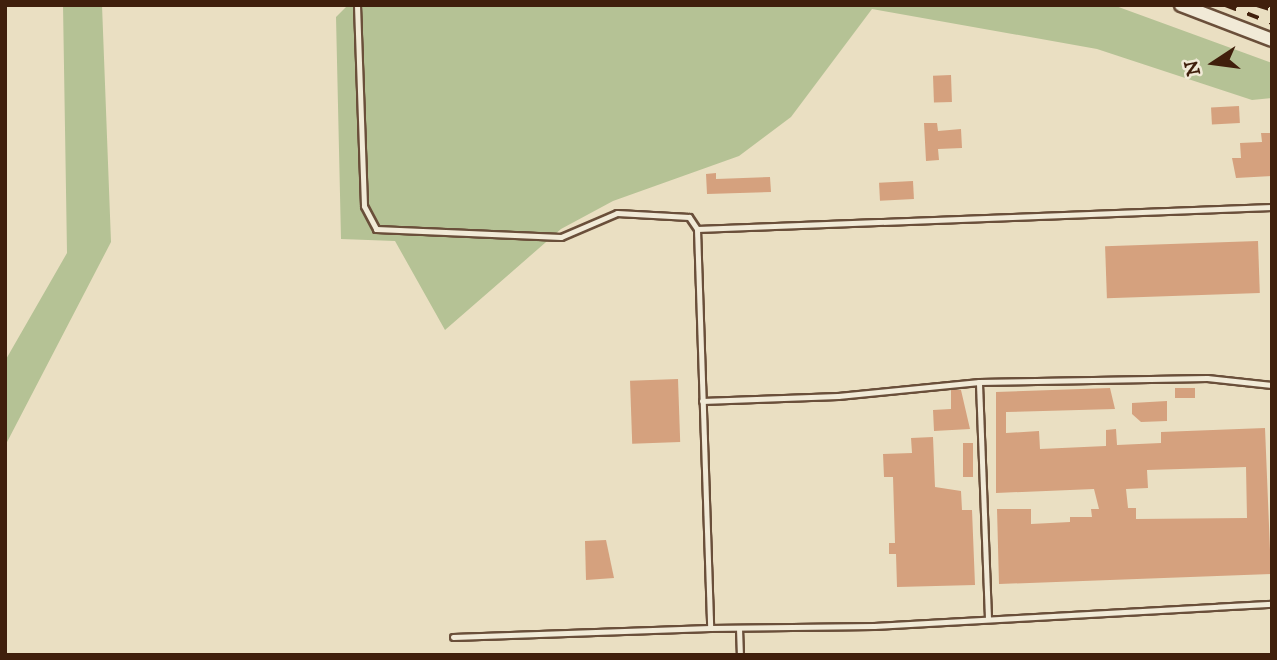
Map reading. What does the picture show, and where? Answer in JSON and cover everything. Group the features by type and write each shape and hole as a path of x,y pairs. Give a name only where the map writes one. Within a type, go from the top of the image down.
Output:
{"street":[{"path":"1181,5 1272,40"}],"lane":[{"path":"357,5 364,206 370,225 561,237 617,213 689,216 697,229 710,628"},
{"path":"697,229 1272,207"},
{"path":"702,401 838,396 979,382 1207,377 1272,385"},
{"path":"979,382 988,618"},
{"path":"453,637 988,618 1272,604"},
{"path":"739,628 740,655"}],"green space":[{"path":"63,5 102,5 111,242 5,446 5,361 67,253"},
{"path":"348,5 1113,5 1272,63 1272,98 1252,100 1097,49 872,9 791,117 739,156 613,201 561,229 445,330 395,241 341,239 336,17"}],"building":[{"path":"951,75 952,102 934,103 933,76"},
{"path":"1239,106 1240,123 1212,124 1211,107"},
{"path":"924,123 937,123 938,131 961,129 962,148 938,149 939,160 926,161"},
{"path":"1261,133 1272,133 1272,176 1236,178 1232,158 1241,158 1240,143 1262,142"},
{"path":"716,173 716,179 770,177 771,192 707,194 706,174"},
{"path":"913,181 914,199 880,201 879,183"},
{"path":"1258,241 1260,293 1107,298 1105,246"},
{"path":"678,379 680,442 632,444 630,381"},
{"path":"1110,388 1115,409 1006,412 1006,433 1039,431 1040,449 1106,446 1106,430 1116,429 1117,445 1161,443 1161,432 1265,428 1271,574 999,584 997,509 1031,509 1031,524 1070,522 1070,517 1092,517 1091,509 1099,509 1094,489 996,493 996,392","holes":["1246,467 1247,518 1136,519 1136,508 1128,508 1126,489 1148,488 1147,470"]},
{"path":"1175,388 1195,388 1195,398 1175,398"},
{"path":"951,390 961,390 970,429 934,431 933,410 951,409"},
{"path":"1167,401 1167,421 1141,422 1132,414 1132,403"},
{"path":"933,437 935,487 961,491 962,510 972,510 975,585 897,587 896,554 889,554 889,543 895,543 893,477 884,477 883,454 912,453 911,438"},
{"path":"963,443 973,443 973,477 963,477"},
{"path":"606,540 614,578 586,580 585,541"}],"railway":[{"path":"1225,5 1272,23"},
{"path":"1257,5 1272,10"}]}
